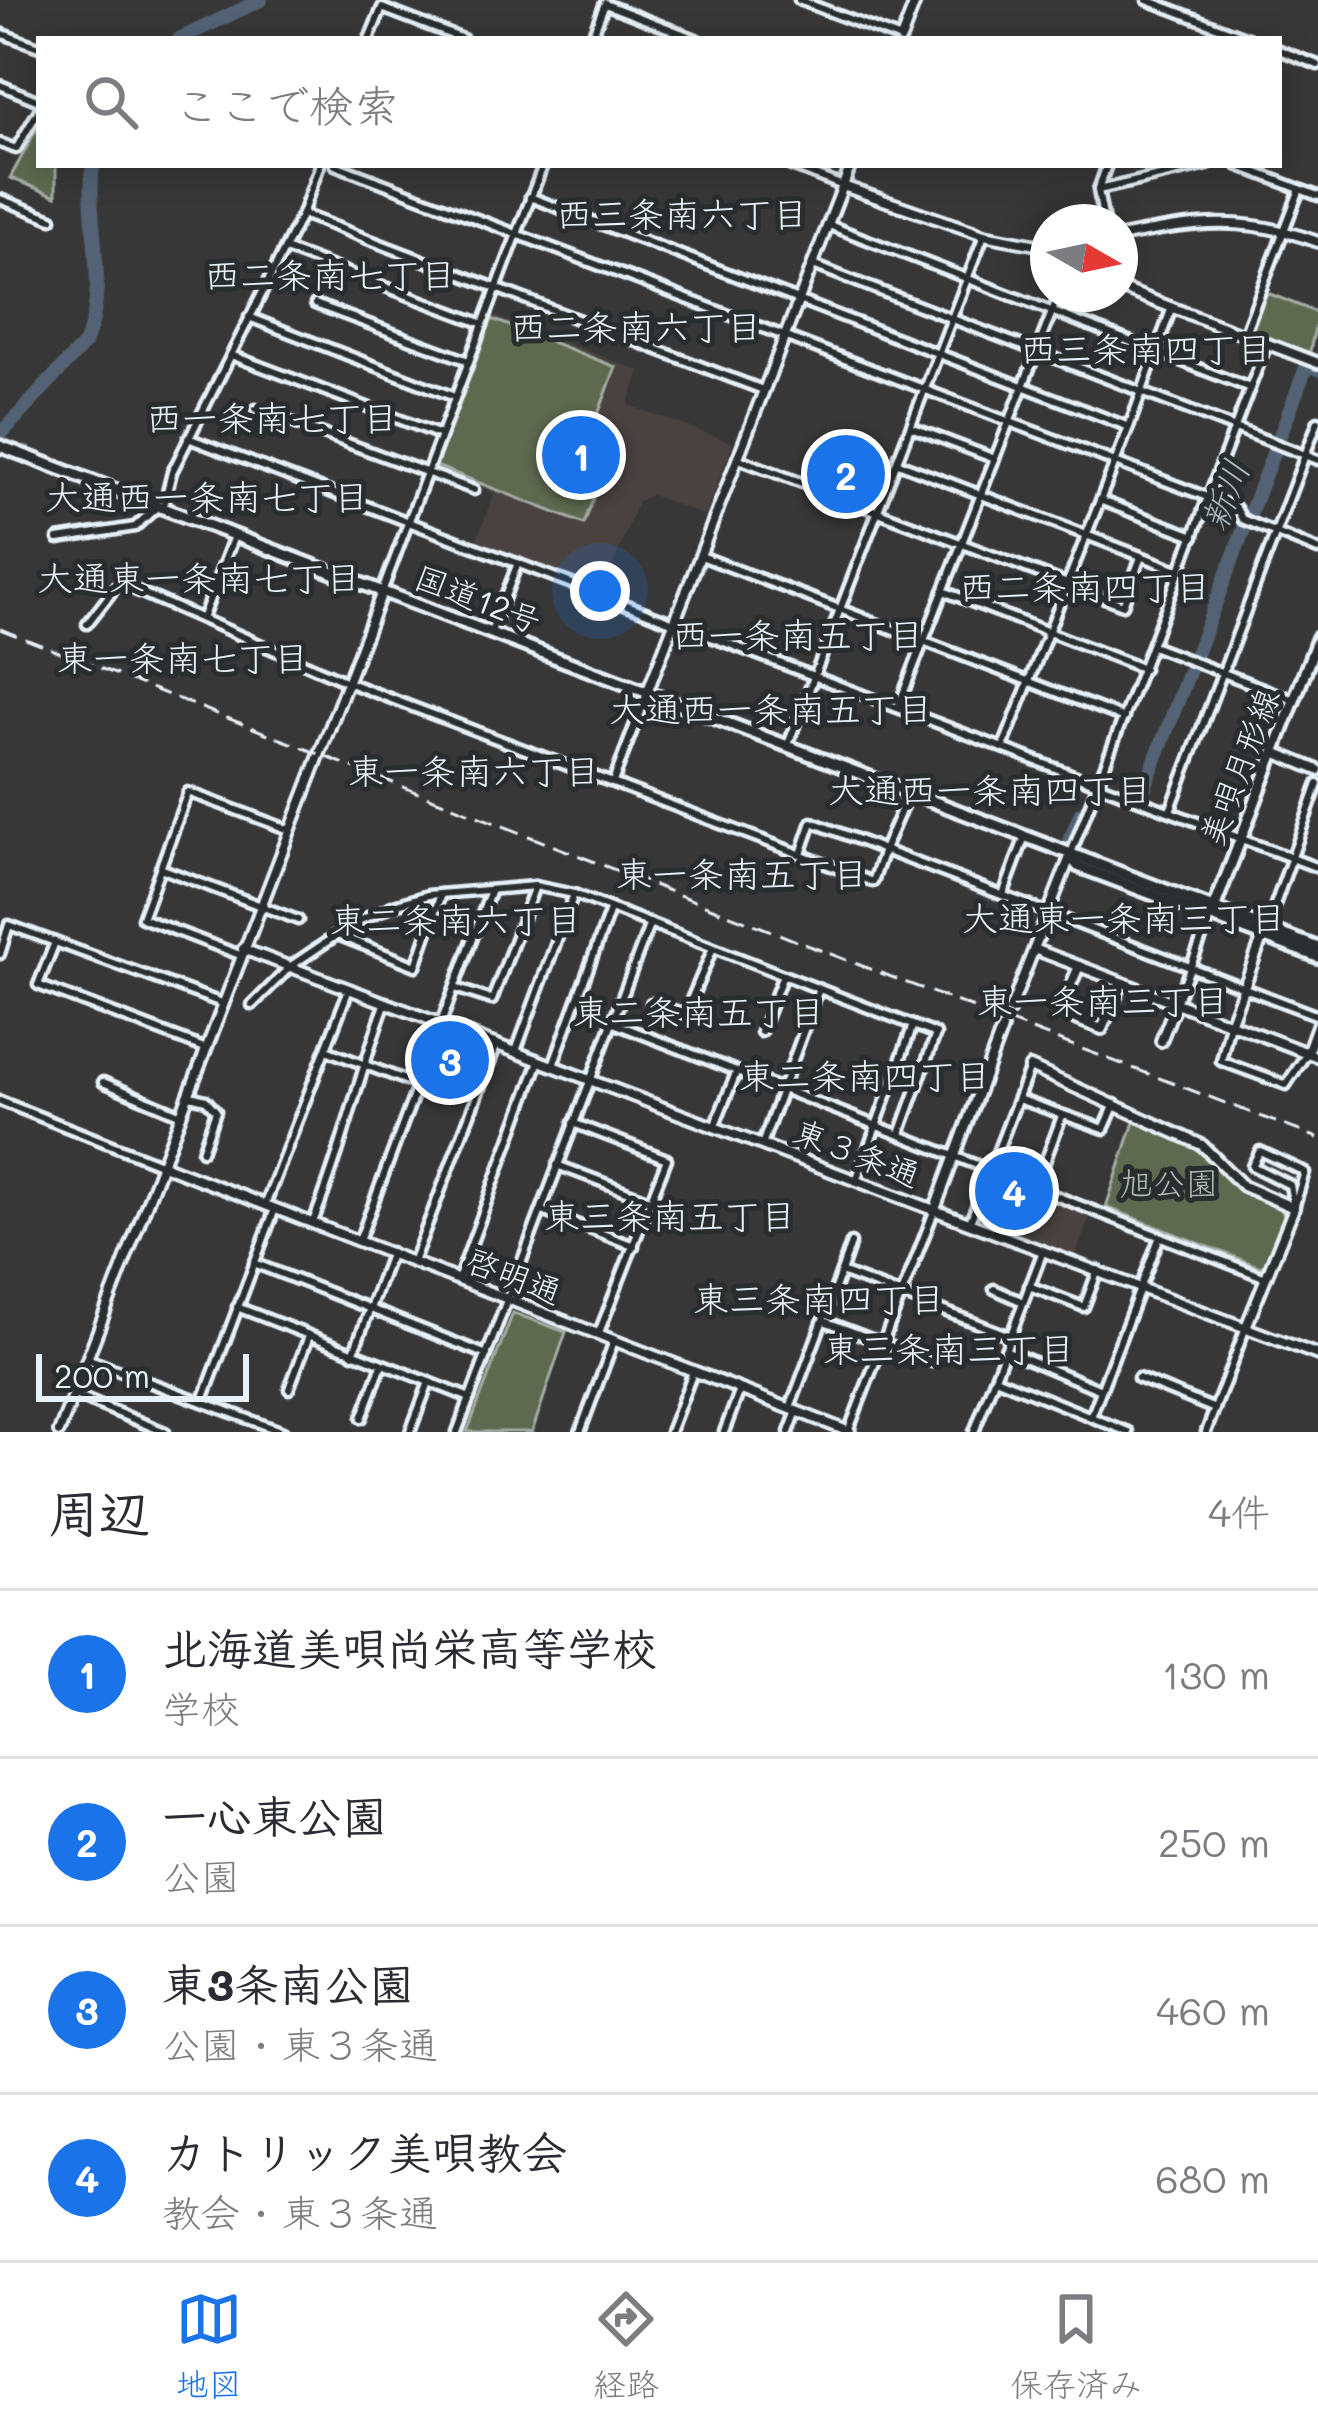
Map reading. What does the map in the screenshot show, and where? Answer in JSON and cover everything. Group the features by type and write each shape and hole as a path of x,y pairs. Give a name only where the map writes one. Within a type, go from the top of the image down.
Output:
{"main road":[{"name":"国道12号","path":"0,446 1212,912 1318,948"},
{"name":"美唄月形線","path":"1212,912 1318,638"},
{"name":"国道12号","path":"1265,932 1318,958"}],"street":[{"path":"799,0 893,36"},
{"path":"902,36 916,0"},
{"path":"1148,0 1242,36"},
{"path":"592,36 605,2 689,36"},
{"path":"370,36 382,8 455,36"},
{"path":"0,33 36,46"},
{"path":"1282,51 1318,65"},
{"path":"0,85 36,100"},
{"path":"0,142 16,149 36,115"},
{"path":"58,539 135,527 160,507 188,438 302,214 319,168"},
{"path":"343,168 1208,498 1318,550"},
{"path":"59,1432 542,168"},
{"path":"797,168 983,235 1030,246"},
{"path":"613,782 850,168"},
{"path":"1101,204 1098,190 1106,168"},
{"path":"1098,190 1195,168"},
{"path":"1245,168 1318,196"},
{"path":"1244,335 1300,190"},
{"path":"530,197 1129,427"},
{"path":"0,200 52,219"},
{"path":"302,214 763,390"},
{"path":"1138,234 1228,221 1284,230 1318,242"},
{"path":"828,225 1030,303"},
{"path":"786,748 844,609 983,235"},
{"path":"284,249 481,323"},
{"path":"813,265 1318,460"},
{"path":"1138,295 1318,363"},
{"path":"315,304 466,360"},
{"path":"1003,747 1172,308"},
{"path":"898,706 1053,312"},
{"path":"1056,312 1250,388"},
{"path":"249,317 452,396"},
{"path":"1010,1010 1267,344"},
{"path":"231,355 438,434"},
{"path":"256,409 474,490"},
{"path":"1169,811 1318,421"},
{"path":"911,427 995,459"},
{"path":"188,438 1318,868"},
{"path":"739,459 1124,605 1141,557"},
{"path":"898,463 1181,571"},
{"path":"1101,500 1194,536"},
{"path":"202,619 234,536"},
{"path":"700,556 1124,718"},
{"path":"490,633 518,563"},
{"path":"87,624 119,583 347,682 873,882 908,794"},
{"path":"943,591 1144,669"},
{"path":"1152,646 1294,700"},
{"path":"1274,752 1318,770"},
{"path":"801,854 812,822 1244,988 1318,1019 1307,1053 1286,1085 1221,1061 1230,1024 1244,988 1265,932 1318,784"},
{"path":"242,952 142,918 188,792 287,830"},
{"path":"1003,895 1024,839"},
{"path":"160,868 298,920"},
{"path":"455,988 492,1000 535,886"},
{"path":"252,1005 291,966 394,905 441,893 535,886 574,894 936,1034 900,1134"},
{"path":"359,1240 491,889"},
{"path":"338,936 416,966 441,893"},
{"path":"516,1051 574,894"},
{"path":"553,1065 610,910"},
{"path":"1161,1041 1212,912"},
{"path":"457,1432 650,923"},
{"path":"0,954 9,926 222,1003"},
{"path":"55,942 38,985 204,1048"},
{"path":"651,1003 685,1014 713,948"},
{"path":"1034,950 1318,1058"},
{"name":"東３条通","path":"242,952 291,966 764,1142 1318,1355"},
{"path":"1079,966 1059,1013 1102,1029 1122,982"},
{"path":"761,1032 783,975"},
{"path":"203,1400 349,988"},
{"path":"764,1142 819,989"},
{"path":"313,1222 343,1148 363,1064 386,1002"},
{"path":"611,1022 1266,1278"},
{"path":"857,1178 913,1025"},
{"path":"849,1432 1002,1029"},
{"path":"413,1262 497,1044"},
{"path":"325,1050 418,1085"},
{"path":"458,1280 539,1060"},
{"path":"970,1222 1030,1067 1202,1145 1243,1186 1294,1208"},
{"path":"716,1125 736,1073"},
{"path":"103,1082 179,1114"},
{"path":"186,1095 206,1100 216,1111 202,1151"},
{"path":"1018,1099 1104,1129 1115,1104"},
{"path":"0,1101 160,1164"},
{"path":"1036,1186 1062,1115"},
{"path":"573,1123 667,1160 598,1335"},
{"path":"1206,1432 1294,1208 1305,1172 1256,1153 1255,1172 1290,1185 1294,1208"},
{"name":"啓明通","path":"160,1164 849,1432"},
{"path":"557,1166 652,1201"},
{"path":"540,1210 634,1246"},
{"path":"1091,1417 1160,1236"},
{"path":"789,1432 851,1243"},
{"path":"974,1432 1043,1251"},
{"path":"353,1354 391,1252"},
{"path":"254,1263 487,1355"},
{"path":"1028,1286 1084,1306 1098,1270"},
{"path":"841,1272 1010,1336"},
{"path":"994,1288 1023,1302"},
{"path":"237,1307 470,1398"},
{"path":"824,1321 932,1362"},
{"path":"289,1389 309,1336"},
{"path":"580,1432 614,1341"},
{"path":"1005,1351 1101,1390"},
{"path":"87,1359 283,1432"},
{"path":"362,1418 382,1365"},
{"path":"670,1432 693,1372"},
{"path":"994,1378 1128,1432"},
{"path":"1138,1378 1215,1409"},
{"path":"410,1432 429,1382"},
{"path":"724,1432 740,1390"},
{"path":"74,1395 165,1432"}],"shaded area":[{"path":"490,314 640,371 628,405 733,443 705,516 652,495 638,501 604,588 476,542 494,493 430,468"},
{"path":"1000,1177 1092,1212 1074,1258 983,1223"}],"green space":[{"path":"36,130 36,168 56,168 56,196 10,178"},
{"path":"1265,292 1318,313 1309,356 1250,333"},
{"path":"492,319 616,367 589,438 612,448 584,524 436,466"},
{"path":"839,448 869,461 853,500 822,488"},
{"path":"442,1035 473,1047 458,1085 427,1073"},
{"name":"旭公園","path":"1135,1119 1196,1148 1242,1192 1281,1209 1284,1216 1265,1265 1106,1207"},
{"path":"513,1313 566,1332 532,1432 467,1432"}],"waterway":[{"path":"185,36 261,0"},
{"path":"0,435 85,343 97,277 93,168"},
{"name":"新川","path":"1143,792 1307,365 1318,369"},
{"name":"新川","path":"1070,839 1081,813"}],"railway":[{"path":"0,629 812,947 1318,1138"}],"place":[{"name":"北海道美唄尚栄高等学校","path":"581,455"},
{"name":"一心東公園","path":"846,474"},
{"name":"東3条南公園","path":"450,1060"},
{"name":"カトリック美唄教会","path":"1014,1191"}],"district":[{"name":"西三条南六丁目","path":"682,214"},
{"name":"西二条南七丁目","path":"330,275"},
{"name":"西二条南六丁目","path":"636,327"},
{"name":"西三条南四丁目","path":"1146,349"},
{"name":"西一条南七丁目","path":"272,418"},
{"name":"大通西一条南七丁目","path":"207,497"},
{"name":"大通東一条南七丁目","path":"199,578"},
{"name":"西二条南四丁目","path":"1085,587"},
{"name":"西一条南五丁目","path":"798,635"},
{"name":"東一条南七丁目","path":"183,658"},
{"name":"大通西一条南五丁目","path":"771,709"},
{"name":"東一条南六丁目","path":"474,771"},
{"name":"大通西一条南四丁目","path":"990,790"},
{"name":"東一条南五丁目","path":"742,874"},
{"name":"大通東一条南三丁目","path":"1124,918"},
{"name":"東二条南六丁目","path":"456,920"},
{"name":"東一条南三丁目","path":"1103,1001"},
{"name":"東二条南五丁目","path":"699,1012"},
{"name":"東二条南四丁目","path":"865,1076"},
{"name":"東三条南五丁目","path":"670,1216"},
{"name":"東三条南四丁目","path":"819,1299"},
{"name":"東三条南三丁目","path":"949,1349"}]}
